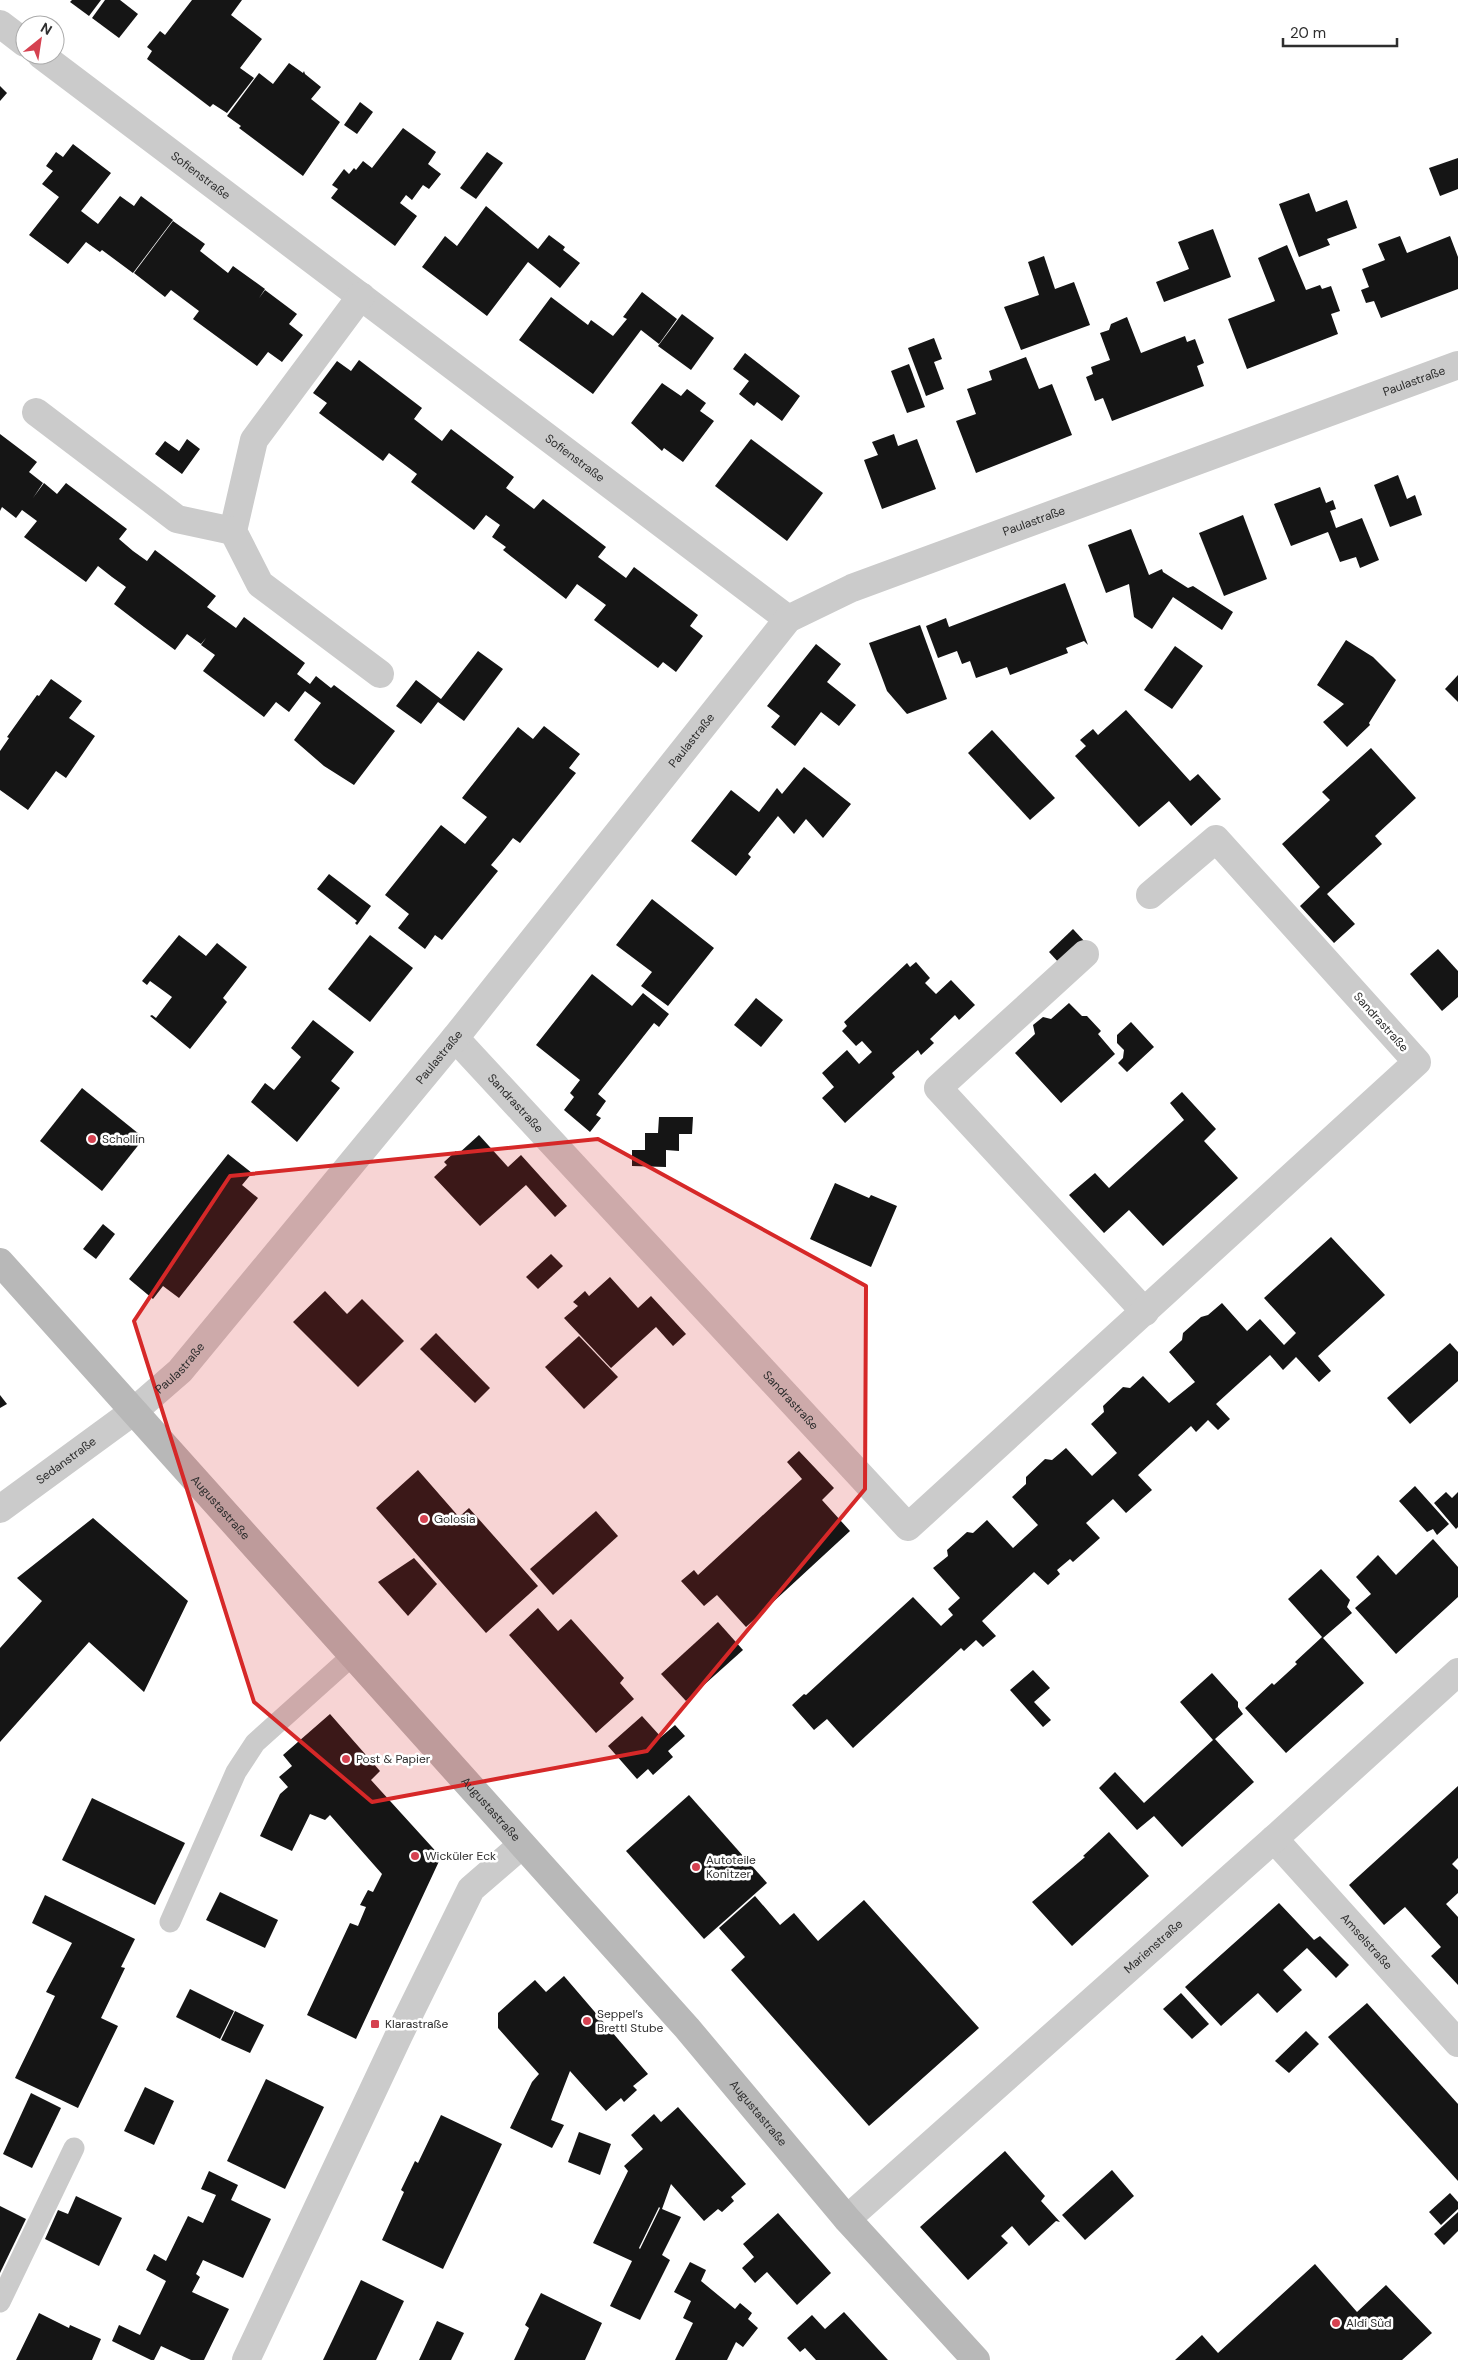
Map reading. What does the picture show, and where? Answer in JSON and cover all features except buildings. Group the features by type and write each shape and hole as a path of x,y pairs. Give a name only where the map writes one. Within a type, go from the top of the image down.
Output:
{"main road":[{"name":"Augustastraße","path":"0,1262 687,2028 846,2219 976,2360"}],"street":[{"path":"0,24 15,35"},
{"name":"Sofienstraße","path":"54,65 788,618"},
{"path":"361,296 254,440 233,531 260,584 380,674"},
{"name":"Paulastraße","path":"134,1411 180,1371 455,1038 788,618 852,588 1458,365"},
{"path":"36,412 177,519 233,531"},
{"name":"Sandrastraße","path":"455,1038 908,1527 1416,1062 1216,839 1150,895"},
{"path":"1085,954 938,1088 1145,1312"},
{"name":"Sedanstraße","path":"0,1509 134,1411"},
{"name":"Marienstraße","path":"846,2219 1274,1839 1458,1672"},
{"name":"Amselstraße","path":"1274,1839 1458,2043"},
{"path":"246,2360 399,2035 471,1889 522,1845"}],"lane":[{"path":"170,1922 236,1772 255,1743 353,1655"},
{"path":"0,2302 74,2148"}],"highlighted area":[{"path":"598,1139 866,1286 865,1489 647,1751 372,1802 254,1702 134,1321 230,1176"}],"place":[{"name":"Schollin","path":"92,1139"},
{"name":"Golosia","path":"424,1519"},
{"name":"Post & Papier","path":"346,1759"},
{"name":"Wicküler Eck","path":"415,1856"},
{"name":"Autoteile Konitzer","path":"696,1867"},
{"name":"Seppel’s Brettl Stube","path":"587,2021"},
{"name":"Klarastraße","path":"375,2024"},
{"name":"Aldi Süd","path":"1336,2323"}]}
